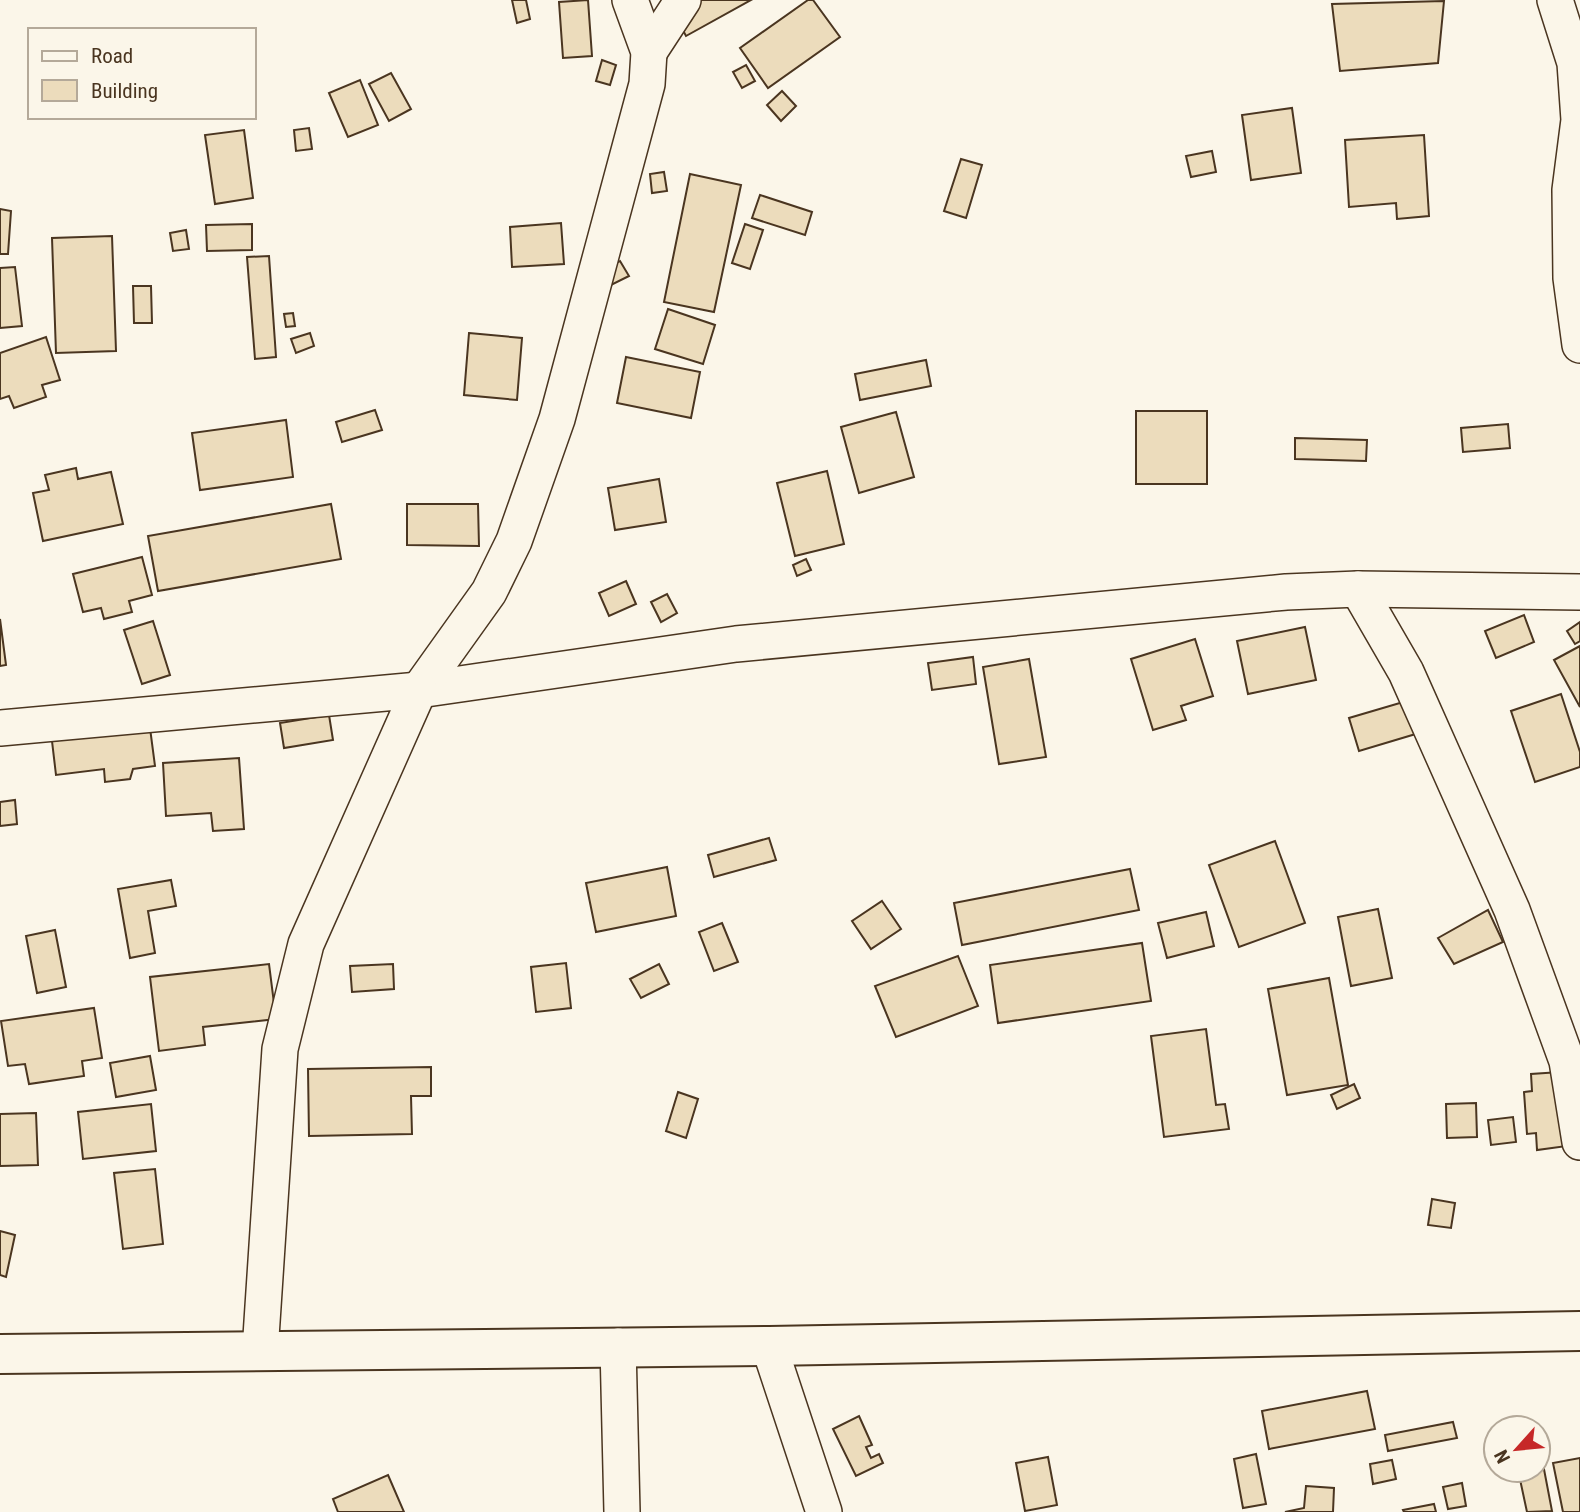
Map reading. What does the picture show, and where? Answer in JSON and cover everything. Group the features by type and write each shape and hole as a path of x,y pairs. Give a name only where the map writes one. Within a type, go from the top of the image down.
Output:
{"main road":[{"path":"0,1354 769,1346 1580,1331"}],"street":[{"path":"260,1352 280,1049 306,944 419,690 489,592 514,541 557,419 647,84 649,52 630,0"},
{"path":"649,52 683,0"},
{"path":"1555,0 1575,63 1579,120 1570,190 1571,265 1580,345"},
{"path":"1358,589 1406,672 1512,910 1567,1061 1580,1142"},
{"path":"0,728 419,690 736,644 1286,592 1358,589 1580,592"},
{"path":"618,1346 622,1512"},
{"path":"769,1346 824,1512"}],"building":[{"path":"512,0 526,0 530,19 517,23"},
{"path":"588,0 592,56 563,58 559,2"},
{"path":"681,0 751,0 686,36 670,6"},
{"path":"808,0 813,0 840,37 768,88 740,48"},
{"path":"1444,1 1438,63 1340,71 1332,4"},
{"path":"602,60 616,65 610,85 596,81"},
{"path":"746,65 755,81 742,88 733,72"},
{"path":"391,73 411,109 389,121 369,84"},
{"path":"360,80 378,125 348,137 329,93"},
{"path":"782,91 796,106 781,121 767,105"},
{"path":"1292,108 1301,173 1251,180 1242,115"},
{"path":"309,128 312,149 296,151 294,130"},
{"path":"244,130 253,198 215,204 205,135"},
{"path":"1424,135 1429,216 1397,219 1396,203 1349,207 1345,140"},
{"path":"1212,151 1216,172 1191,177 1186,156"},
{"path":"961,159 982,165 966,218 944,211"},
{"path":"664,172 667,191 652,193 650,174"},
{"path":"690,174 741,185 714,312 664,302"},
{"path":"760,195 812,212 805,235 752,218"},
{"path":"0,209 11,211 8,254 0,254"},
{"path":"561,223 564,264 512,267 510,227"},
{"path":"252,224 252,250 207,251 206,225"},
{"path":"745,224 763,230 750,269 732,263"},
{"path":"186,230 189,249 173,251 170,233"},
{"path":"112,236 116,351 56,353 52,238"},
{"path":"269,256 276,357 255,359 247,257"},
{"path":"620,261 629,276 607,287 599,273"},
{"path":"15,267 22,326 0,328 0,268"},
{"path":"133,286 151,286 152,323 134,323"},
{"path":"668,309 715,325 703,364 655,349"},
{"path":"293,313 295,326 286,327 284,314"},
{"path":"310,333 314,346 296,353 291,339"},
{"path":"469,333 522,338 517,400 464,395"},
{"path":"46,337 60,380 42,385 46,397 14,408 9,396 0,399 0,353"},
{"path":"626,357 700,372 691,418 617,403"},
{"path":"926,360 931,386 860,400 855,374"},
{"path":"375,410 382,430 342,442 336,422"},
{"path":"1136,411 1207,411 1207,484 1136,484"},
{"path":"896,412 914,477 859,493 841,427"},
{"path":"286,420 293,477 200,490 192,433"},
{"path":"1508,424 1510,448 1463,452 1461,428"},
{"path":"1295,438 1367,440 1366,461 1295,459"},
{"path":"76,468 78,479 111,472 123,524 43,541 33,493 49,490 45,475"},
{"path":"827,471 844,544 795,556 777,483"},
{"path":"659,479 666,522 615,530 608,488"},
{"path":"331,504 341,559 158,591 148,536"},
{"path":"407,504 478,504 479,546 407,545"},
{"path":"142,557 152,595 129,601 132,612 104,619 101,608 83,612 73,574"},
{"path":"806,559 811,570 797,576 793,565"},
{"path":"626,581 636,604 609,616 599,593"},
{"path":"667,594 677,613 661,622 651,602"},
{"path":"1524,615 1534,642 1496,658 1485,631"},
{"path":"0,619 6,665 0,666"},
{"path":"153,621 170,675 142,684 124,630"},
{"path":"1580,622 1580,641 1575,644 1567,631"},
{"path":"1305,627 1316,680 1248,694 1237,641"},
{"path":"1195,639 1213,696 1181,706 1186,720 1153,730 1131,659"},
{"path":"1580,646 1580,707 1554,660"},
{"path":"973,657 976,684 932,690 928,663"},
{"path":"1029,659 1046,757 999,764 983,667"},
{"path":"1561,694 1580,752 1580,767 1535,782 1511,711"},
{"path":"1410,700 1419,733 1359,751 1349,718"},
{"path":"329,715 333,740 284,748 280,723"},
{"path":"150,728 155,766 133,769 130,779 105,782 104,769 56,775 52,741"},
{"path":"239,758 244,829 213,831 211,813 166,816 163,763"},
{"path":"15,800 17,824 0,826 0,802"},
{"path":"769,838 776,860 714,877 708,855"},
{"path":"1275,841 1305,923 1239,947 1209,865"},
{"path":"667,867 676,916 596,932 586,883"},
{"path":"1130,869 1139,910 962,945 954,903"},
{"path":"171,880 176,906 148,911 155,953 130,958 118,889"},
{"path":"882,901 901,929 871,949 852,921"},
{"path":"1378,909 1392,978 1351,986 1338,917"},
{"path":"1488,910 1503,942 1454,964 1438,938"},
{"path":"1206,912 1214,946 1167,958 1158,923"},
{"path":"722,923 738,962 714,971 699,932"},
{"path":"55,930 66,987 37,993 26,936"},
{"path":"1142,943 1151,1001 998,1023 990,965"},
{"path":"958,956 978,1006 896,1037 875,986"},
{"path":"566,963 571,1008 536,1012 531,967"},
{"path":"269,964 276,1019 203,1027 205,1045 159,1051 150,977"},
{"path":"393,964 394,989 352,992 350,966"},
{"path":"659,964 669,984 641,998 630,979"},
{"path":"1329,978 1348,1085 1287,1095 1268,989"},
{"path":"94,1008 102,1058 82,1061 84,1076 29,1084 25,1064 8,1066 1,1021"},
{"path":"1206,1029 1216,1105 1225,1104 1229,1129 1164,1137 1151,1036"},
{"path":"150,1056 156,1090 116,1097 110,1063"},
{"path":"431,1067 431,1096 411,1096 412,1134 309,1136 308,1069"},
{"path":"1560,1072 1567,1146 1537,1150 1536,1133 1527,1134 1524,1092 1532,1091 1531,1074"},
{"path":"1354,1084 1360,1098 1337,1109 1331,1095"},
{"path":"678,1092 698,1099 686,1138 666,1131"},
{"path":"1476,1103 1477,1137 1447,1138 1446,1104"},
{"path":"151,1104 156,1151 83,1159 78,1112"},
{"path":"36,1113 38,1165 0,1166 0,1114"},
{"path":"1513,1117 1516,1142 1491,1145 1488,1120"},
{"path":"155,1169 163,1244 123,1249 114,1173"},
{"path":"1432,1199 1455,1203 1451,1228 1428,1225"},
{"path":"0,1231 15,1235 6,1277 0,1275"},
{"path":"1367,1391 1375,1429 1269,1449 1262,1411"},
{"path":"859,1416 872,1445 866,1447 871,1458 879,1454 883,1463 856,1476 833,1429"},
{"path":"1453,1422 1457,1438 1388,1451 1385,1435"},
{"path":"1256,1454 1266,1504 1243,1508 1234,1459"},
{"path":"1048,1457 1057,1505 1025,1511 1016,1463"},
{"path":"1580,1458 1580,1512 1563,1512 1553,1463"},
{"path":"1392,1460 1396,1479 1373,1484 1370,1464"},
{"path":"388,1475 404,1512 338,1512 333,1499"},
{"path":"1462,1483 1466,1506 1448,1509 1443,1487"},
{"path":"1521,1484 1547,1484 1552,1511 1527,1512"},
{"path":"1306,1486 1334,1488 1333,1512 1285,1512 1304,1508"},
{"path":"1434,1504 1436,1512 1403,1510"}]}
